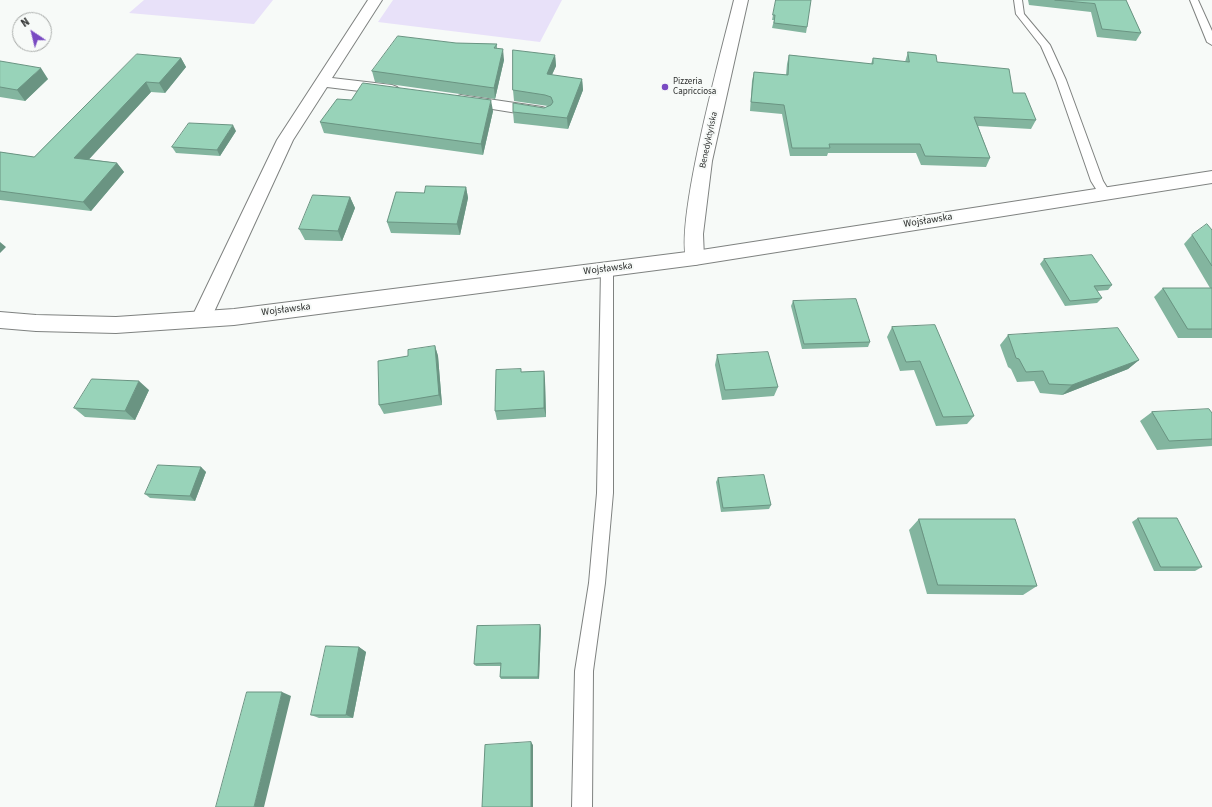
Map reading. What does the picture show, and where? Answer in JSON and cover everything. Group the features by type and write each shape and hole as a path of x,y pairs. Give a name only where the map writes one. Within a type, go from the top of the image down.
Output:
{"street":[{"path":"201,320 285,140 374,0"},
{"name":"Benedyktyńska","path":"695,258 694,234 704,161 741,0"},
{"path":"323,82 403,92"},
{"path":"450,98 545,112"},
{"name":"Wojsławska","path":"0,320 36,323 116,325 234,317 695,258 1212,177"}],"lane":[{"path":"1018,0 1020,14 1045,45 1061,80 1097,181 1105,194"},
{"path":"1194,0 1212,42"},
{"path":"582,807 584,671 597,583 605,492 607,269"}],"shaded area":[{"path":"144,0 273,0 254,24 129,13"},
{"path":"393,0 562,0 540,42 378,22"}],"building":[{"path":"776,0 811,0 807,27 774,23 775,15 773,15"},
{"path":"1055,0 1126,0 1141,33 1102,29 1095,4"},
{"path":"398,36 456,43 497,44 494,48 503,49 494,88 372,71"},
{"path":"513,50 555,55 547,74 582,79 567,118 513,112 513,103 544,108 551,105 553,102 551,97 545,95 513,90"},
{"path":"908,52 936,55 937,62 1009,69 1013,93 1025,93 1036,120 974,117 990,158 925,156 920,144 829,144 830,148 792,148 784,105 751,102 754,72 788,75 789,55 873,64 873,58 909,62"},
{"path":"137,54 181,58 159,83 146,82 74,158 117,163 83,202 0,191 0,152 34,157"},
{"path":"0,61 41,68 17,90 0,87"},
{"path":"363,83 491,100 481,144 320,122 337,99 351,100"},
{"path":"189,123 233,125 217,150 172,147"},
{"path":"426,186 466,187 457,224 387,222 396,192 424,193"},
{"path":"313,195 350,197 338,231 299,229"},
{"path":"1207,224 1212,230 1212,266 1192,235"},
{"path":"1092,255 1112,285 1094,286 1102,298 1070,301 1044,259"},
{"path":"1163,288 1212,288 1212,329 1188,329"},
{"path":"856,299 870,342 804,344 793,301"},
{"path":"935,325 974,416 943,417 920,361 906,362 892,327"},
{"path":"1118,328 1139,360 1072,385 1049,384 1043,371 1026,372 1019,359 1016,358 1008,335"},
{"path":"435,346 439,395 379,405 378,361 408,356 408,350"},
{"path":"768,352 778,387 725,390 717,355"},
{"path":"521,369 521,372 544,371 544,408 495,411 496,370"},
{"path":"92,379 139,381 125,411 74,408"},
{"path":"1209,409 1212,413 1212,439 1169,441 1152,412"},
{"path":"158,465 201,467 190,496 145,494"},
{"path":"764,475 771,505 723,508 718,478"},
{"path":"1138,518 1177,518 1202,567 1161,567"},
{"path":"919,519 1015,519 1037,586 938,585"},
{"path":"540,625 538,677 500,677 501,663 474,664 477,626"},
{"path":"326,646 359,647 346,715 311,715"},
{"path":"247,692 282,692 254,807 216,807"},
{"path":"531,742 531,807 482,807 485,745"}],"place":[{"name":"Pizzeria Capricciosa","path":"665,87"}]}
